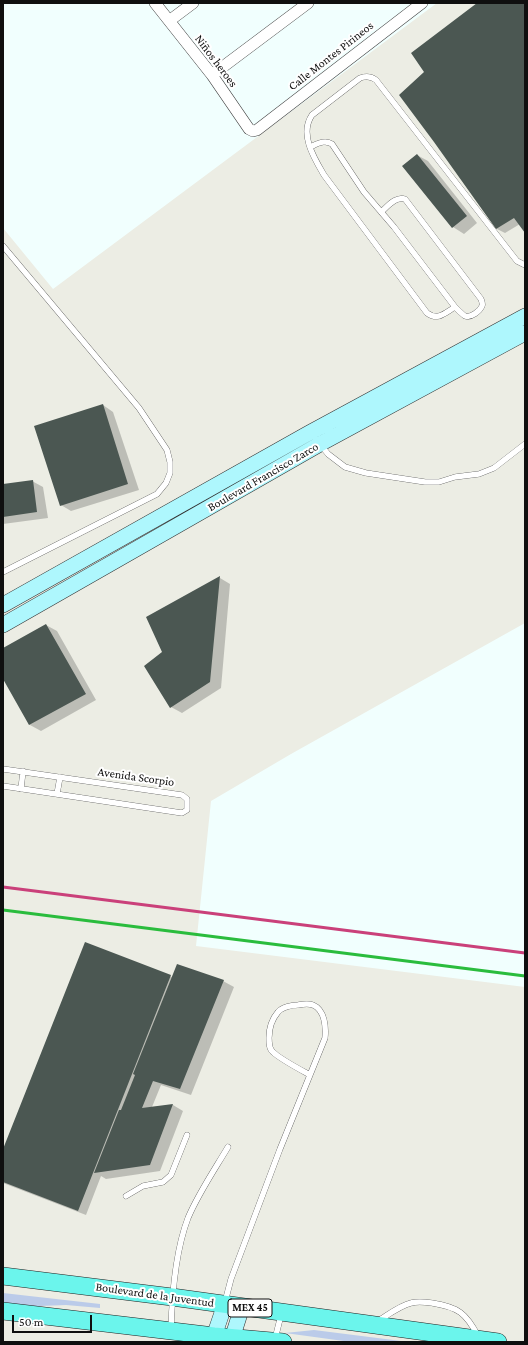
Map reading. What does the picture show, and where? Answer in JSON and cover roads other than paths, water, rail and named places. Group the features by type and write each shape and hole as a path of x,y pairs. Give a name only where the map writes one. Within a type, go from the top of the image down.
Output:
{"main road":[{"name":"Boulevard Francisco Zarco","path":"3,605 297,440 360,414 501,337 525,316"},
{"name":"Boulevard Francisco Zarco","path":"501,337 525,332"},
{"name":"Boulevard Francisco Zarco","path":"3,625 306,453 360,414"},
{"path":"297,440 306,453"},
{"path":"60,573 69,587"},
{"name":"Boulevard de la Juventud","path":"3,1276 225,1304 498,1342"},
{"path":"213,1339 225,1304"},
{"path":"231,1340 242,1307"},
{"path":"3,1311 171,1330 213,1339 277,1342"}],"street":[{"name":"Niños heroes","path":"155,3 212,76 249,129 257,130"},
{"path":"169,21 193,3"},
{"path":"212,76 308,3"},
{"name":"Calle Montes Pirineos","path":"257,130 422,3"}],"lane":[{"path":"455,307 441,317 435,318 427,313 324,175 313,156 307,126 308,120 312,115 360,78 364,76 373,77 376,80 517,261 525,265"},
{"path":"310,147 324,142 330,142 364,192 455,307 465,316 472,316 481,308 481,300 405,199 399,198 381,212"},
{"path":"3,246 139,408 167,450 170,462 170,473 166,483 157,494 3,572"},
{"path":"320,444 328,454 345,467 366,473 425,482 440,482 455,477 479,474 494,468 525,444"},
{"name":"Avenida Scorpio","path":"3,769 182,795 187,799 187,810 182,813 3,786"},
{"path":"21,788 23,771"},
{"path":"57,794 60,777"},
{"path":"225,1304 231,1279 280,1149 310,1075 325,1038 326,1029 318,1008 312,1005 294,1005 282,1009 277,1013 272,1021 269,1032 269,1044 273,1052 310,1075"},
{"path":"126,1196 143,1186 163,1182 171,1175 187,1134"},
{"path":"171,1330 172,1297 178,1254 187,1220 192,1208 228,1147"},
{"path":"372,1325 410,1303 426,1302 450,1306 458,1310 473,1327 480,1340"},
{"path":"277,1342 282,1313"}],"waterway":[{"path":"3,887 525,953"}],"railway":[{"path":"3,910 525,976"}]}
